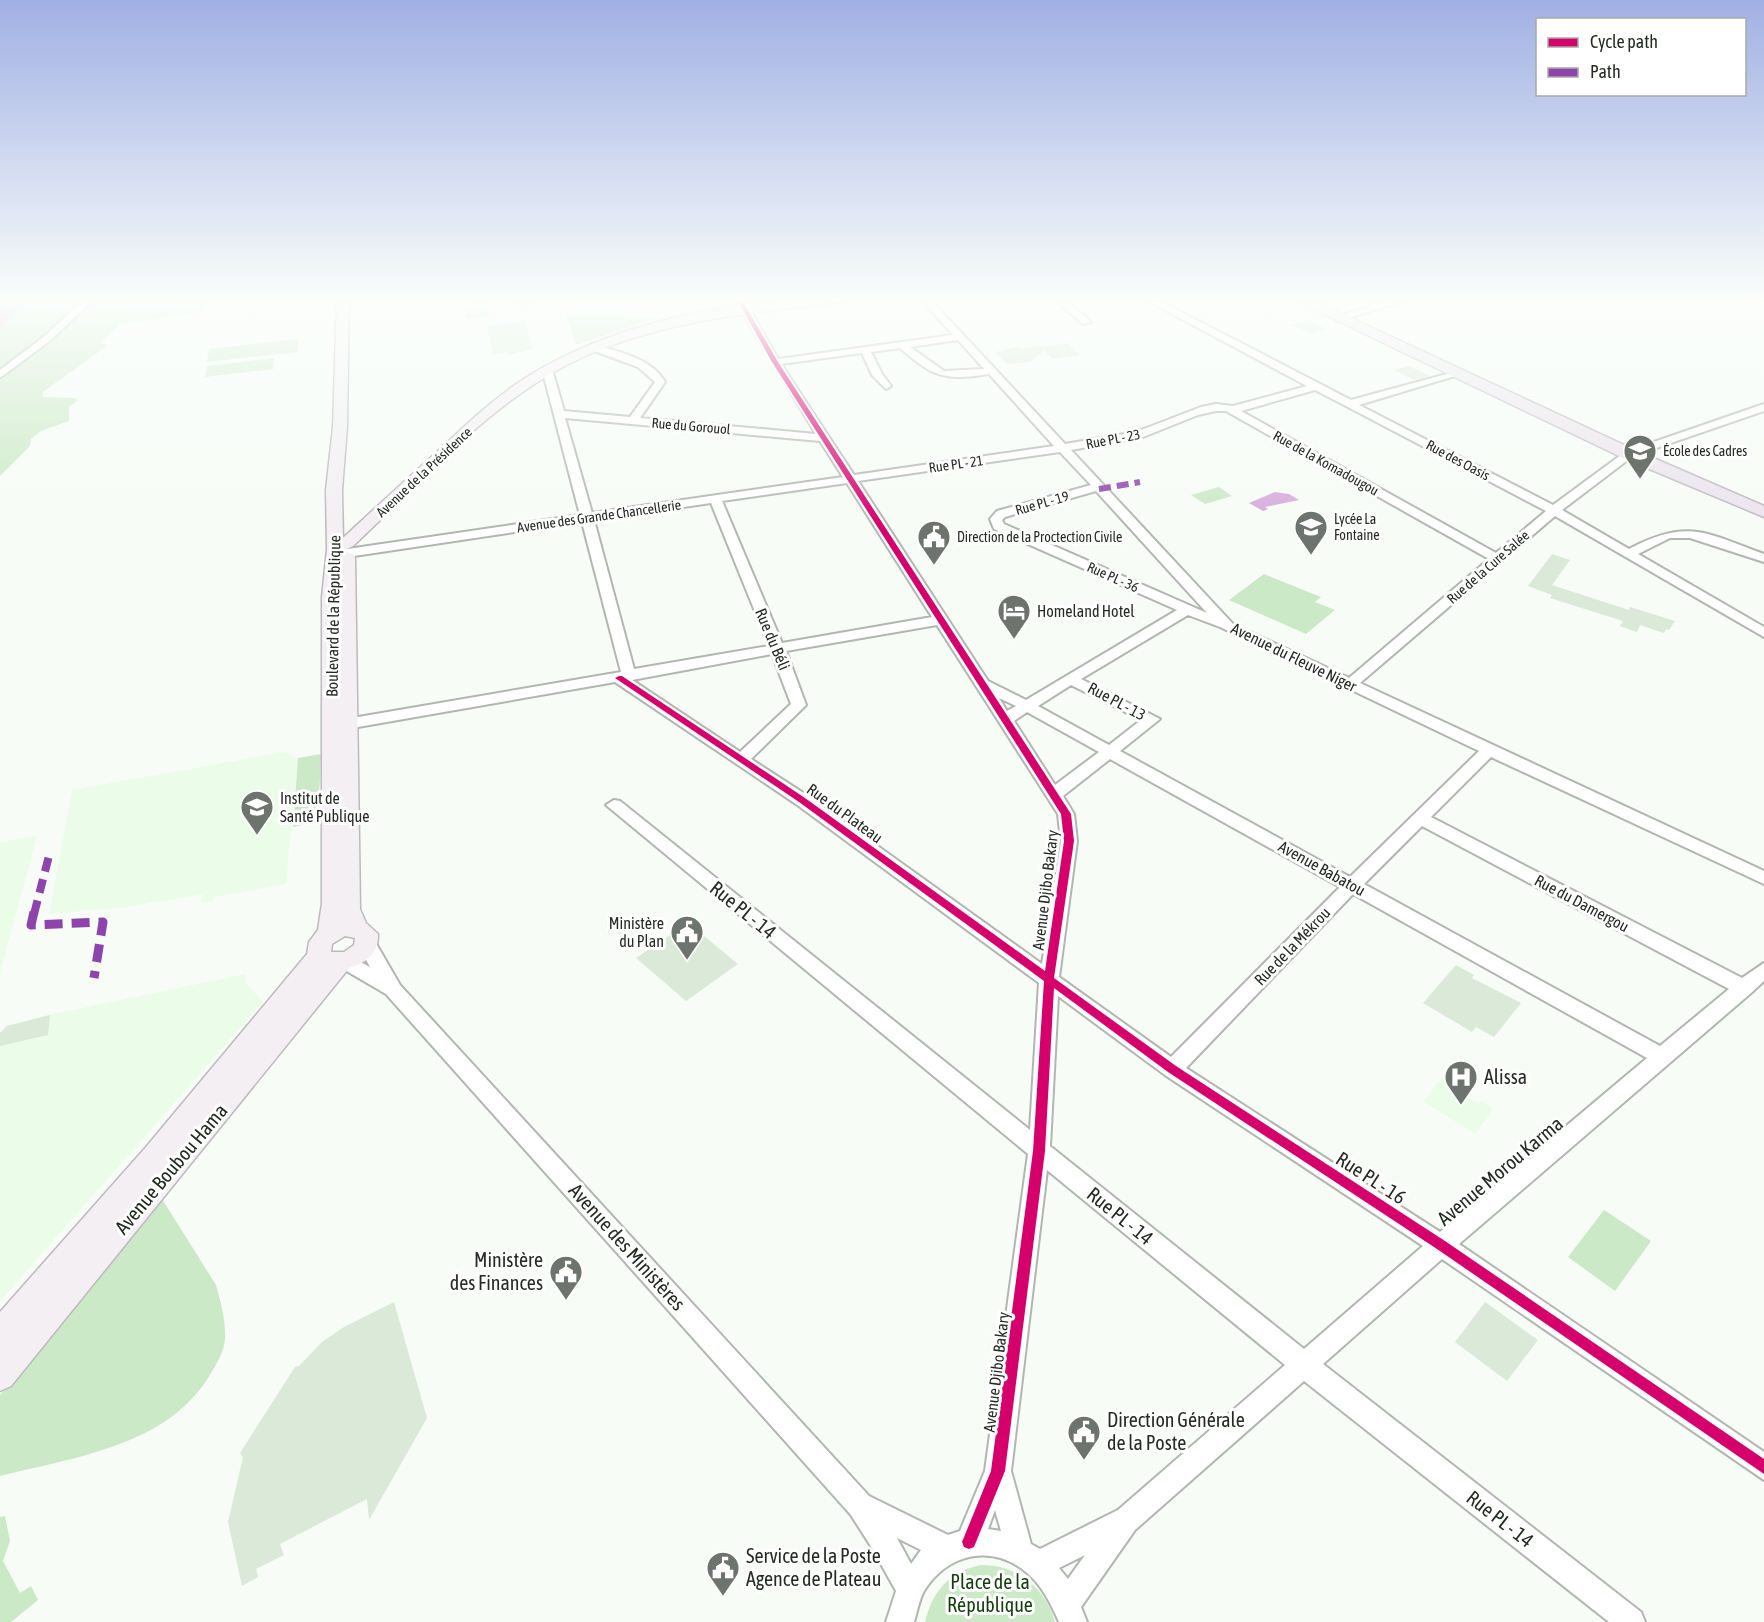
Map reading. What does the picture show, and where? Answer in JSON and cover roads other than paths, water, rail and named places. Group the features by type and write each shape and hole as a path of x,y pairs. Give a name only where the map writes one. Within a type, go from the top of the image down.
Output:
{"highway":[{"path":"1456,374 1629,454 1764,512"}],"main road":[{"name":"Boulevard de la République","path":"347,374 341,550 331,597 349,909 362,936"},
{"name":"Avenue de la Présidence","path":"341,550 492,408 540,374"},
{"name":"Boulevard de la République","path":"334,953 333,903 340,725"},
{"path":"346,927 362,936 358,955 334,953 346,927"},
{"name":"Avenue Boubou Hama","path":"0,1335 334,953"},
{"name":"Avenue Boubou Hama","path":"0,1375 334,953"}],"street":[{"path":"548,374 587,517 624,677"},
{"path":"633,420 660,382 655,374"},
{"path":"783,374 852,480"},
{"path":"876,374 886,386"},
{"path":"939,374 957,376 972,374"},
{"name":"Avenue du Fleuve Niger","path":"992,374 1228,627 1491,748 1764,878"},
{"name":"Rue des Oasis","path":"1291,374 1554,510 1764,633"},
{"path":"1350,404 1453,374"},
{"path":"1232,410 1317,387"},
{"name":"Rue de la Cure Salée","path":"1350,684 1554,510 1629,454 1764,407"},
{"name":"Rue PL - 23","path":"1061,448 1141,434 1179,417 1212,408 1232,410"},
{"name":"Rue de la Komadougou","path":"1232,410 1498,559"},
{"name":"Rue du Gorouol","path":"559,414 824,438"},
{"name":"Rue PL - 21","path":"852,480 1061,448"},
{"name":"Avenue des Grande Chancellerie","path":"341,550 852,480"},
{"name":"Avenue Djibo Bakary","path":"852,480 1066,814 1069,841 1049,978 1039,1151 998,1471"},
{"name":"Rue PL - 19","path":"998,526 996,519 1001,514 1098,487"},
{"name":"Rue du Béli","path":"715,499 799,705 741,760"},
{"name":"Rue PL - 36","path":"998,526 1228,627"},
{"path":"1630,553 1669,534 1678,533 1710,539 1764,558"},
{"path":"1070,679 1188,609"},
{"path":"340,725 941,620"},
{"name":"Rue du Plateau","path":"624,677 802,800 1049,978"},
{"name":"Rue PL - 13","path":"1004,720 1070,679 1152,719 1107,752"},
{"name":"Avenue Babatou","path":"980,683 1027,706 1662,1057"},
{"name":"Rue de la Mékrou","path":"1172,1069 1352,885 1491,748"},
{"path":"1053,795 1107,752"},
{"name":"Rue PL - 14","path":"614,805 1304,1365 1631,1622"},
{"name":"Rue du Damergou","path":"1420,818 1744,988"},
{"name":"Avenue des Ministères","path":"362,936 393,990 860,1506 882,1538 910,1589"},
{"name":"Avenue des Ministères","path":"334,953 393,990"},
{"name":"Avenue Morou Karma","path":"1070,1612 1126,1521 1441,1245 1764,970"},
{"name":"Rue PL - 16","path":"1049,978 1172,1069 1441,1245 1764,1467"},
{"path":"958,1546 998,1471"},
{"path":"998,1471 1029,1557"},
{"name":"Avenue des Ministères","path":"860,1506 958,1546"},
{"name":"Avenue Morou Karma","path":"1029,1557 1126,1521"},
{"path":"900,1622 910,1589 926,1565 958,1546 999,1542 1029,1557 1050,1575 1070,1612"}],"place":[{"name":"École des Cadres","path":"1640,480"},
{"name":"Lycée La Fontaine","path":"1311,556"},
{"name":"Direction de la Proctection Civile","path":"934,566"},
{"name":"Homeland Hotel","path":"1014,640"},
{"name":"Institut de Santé Publique","path":"257,836"},
{"name":"Ministère du Plan","path":"687,961"},
{"name":"Alissa","path":"1461,1106"},
{"name":"Ministère des Finances","path":"566,1301"},
{"name":"Direction Générale de la Poste","path":"1084,1461"},
{"name":"Service de la Poste Agence de Plateau","path":"723,1597"}],"park label":[{"name":"Place de la République","path":"990,1594"}]}
